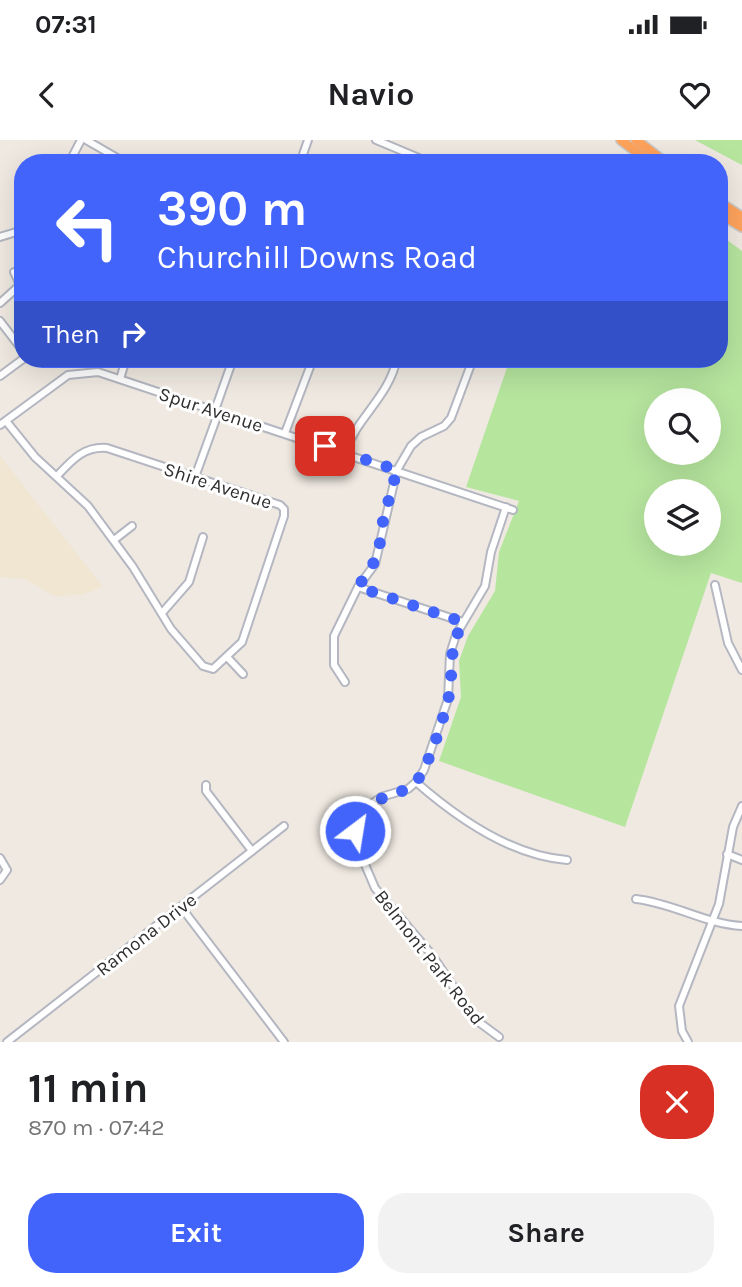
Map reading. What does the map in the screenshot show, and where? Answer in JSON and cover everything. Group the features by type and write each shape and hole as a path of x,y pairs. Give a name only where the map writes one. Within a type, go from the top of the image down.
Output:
{"highway":[{"path":"621,140 639,154"},
{"path":"636,140 654,154"}],"street":[{"path":"83,140 109,154"},
{"path":"376,140 409,154"},
{"path":"0,321 14,339"},
{"path":"120,379 123,368"},
{"path":"195,477 230,368"},
{"path":"285,433 310,368"},
{"path":"345,452 358,425 388,386 394,368"},
{"path":"345,682 334,665 333,643 358,587 378,556 385,512 397,470 411,446 421,437 444,426 451,418 470,368"},
{"name":"Spur Avenue","path":"3,421 68,375 99,372 509,508 491,552 485,586 463,622"},
{"path":"3,421 36,457 88,506 162,613 203,666 213,669 228,657 243,674"},
{"name":"Shire Avenue","path":"57,476 78,455 101,447 280,505 284,509 285,516 242,642 228,657"},
{"path":"114,540 132,526"},
{"path":"162,613 189,582 203,537"},
{"path":"715,585 728,643 742,670"},
{"path":"358,587 463,622 450,654 448,699 424,770 416,782 449,811 515,847 540,856 567,860"},
{"name":"Belmont Park Road","path":"416,782 408,789 373,801 365,809 355,831 357,849 375,888 432,955 481,1026 499,1037"},
{"path":"206,785 206,791 252,851"},
{"path":"688,1042 682,1031 679,1006 723,887 733,826 742,806"},
{"name":"Ramona Drive","path":"7,1042 284,826"},
{"path":"727,854 742,860"},
{"path":"0,858 7,870 0,880"},
{"path":"636,899 666,904 712,921 742,926"},
{"path":"181,907 284,1042"}],"shaded area":[{"path":"0,456 103,587 81,595 54,596 25,579 0,577"}],"green space":[{"path":"695,140 742,140 742,165 728,158 728,154 721,154"},
{"path":"728,241 742,251 742,583 711,573 625,827 439,761 461,697 459,661 468,636 495,591 499,552 519,501 466,487 507,368 728,368"}],"route":[{"path":"325,446 397,470 383,521 378,556 358,587 463,622 450,654 448,699 424,770 408,789 373,801 359,816 355,831"}]}
